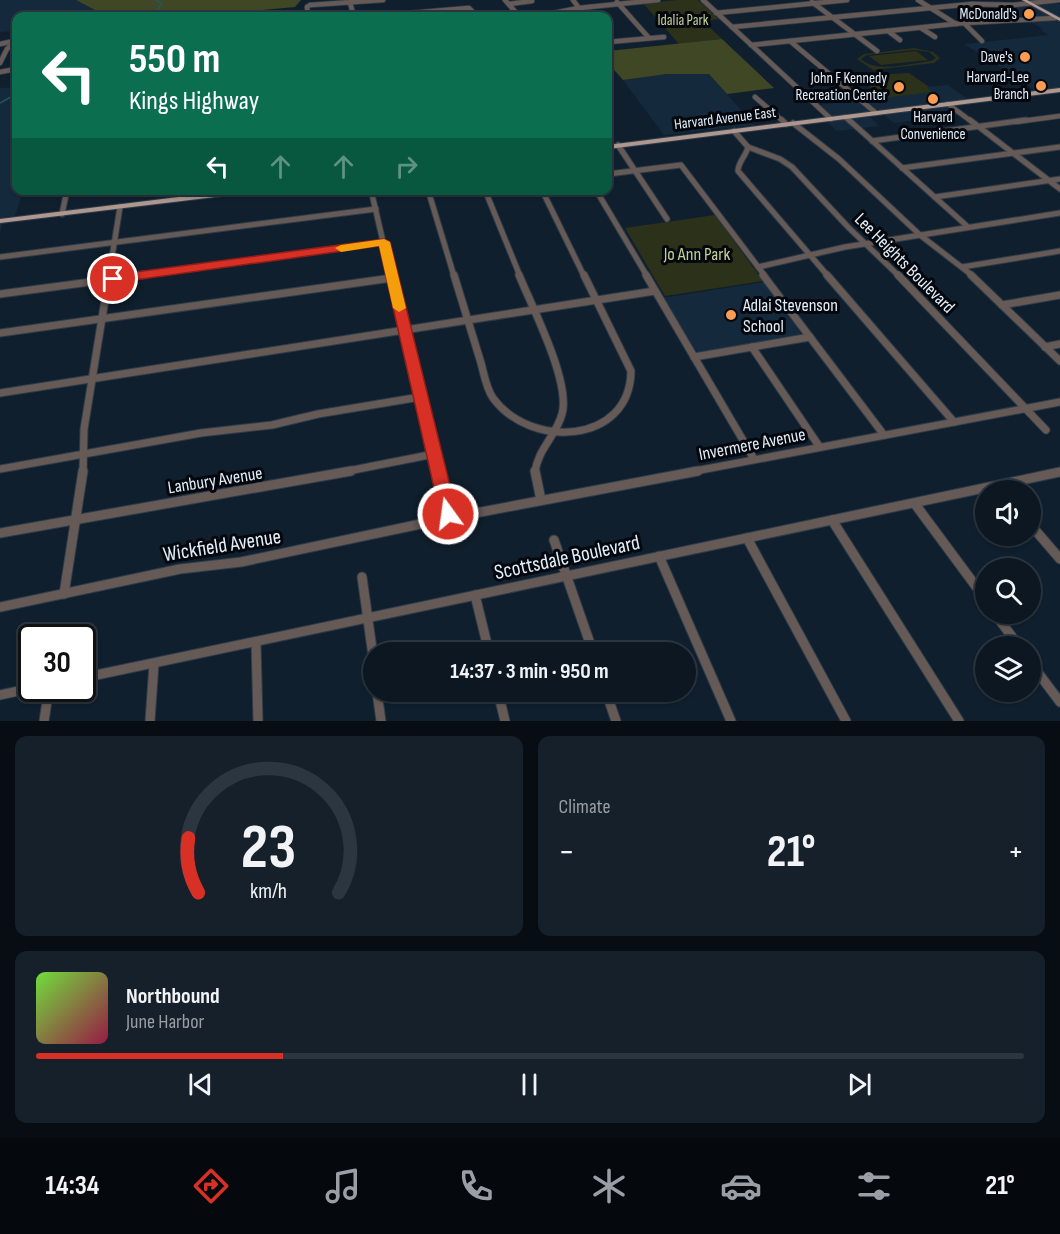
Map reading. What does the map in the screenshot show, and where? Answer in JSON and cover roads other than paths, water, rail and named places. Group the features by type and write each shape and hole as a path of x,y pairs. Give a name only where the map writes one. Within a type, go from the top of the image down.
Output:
{"main road":[{"path":"1024,0 1059,19"},
{"name":"Harvard Avenue East","path":"612,147 1060,90"},
{"path":"0,221 216,195"}],"street":[{"path":"308,12 307,7 310,5 382,0"},
{"path":"505,0 516,12"},
{"path":"573,0 582,12"},
{"path":"558,12 617,2 658,0"},
{"path":"703,0 831,119"},
{"path":"716,13 847,0"},
{"path":"918,0 956,24"},
{"path":"732,27 972,4 1059,0"},
{"path":"509,4 532,1"},
{"path":"617,2 649,38"},
{"path":"812,2 877,51"},
{"path":"350,3 353,12"},
{"path":"446,12 469,8 473,12"},
{"path":"751,45 964,23 1059,19"},
{"path":"1010,22 1017,27"},
{"path":"964,23 982,41"},
{"path":"921,28 935,37"},
{"path":"888,31 900,40"},
{"path":"612,42 664,36"},
{"path":"790,41 876,113"},
{"path":"0,63 12,45"},
{"path":"755,97 839,159 920,235 962,267 1060,361"},
{"path":"948,104 1060,189"},
{"path":"872,141 1060,116"},
{"path":"845,117 968,227"},
{"name":"Lee Heights Boulevard","path":"734,131 748,147 792,167 1046,430"},
{"path":"618,146 667,219"},
{"path":"748,147 746,155 738,165 738,171 954,422"},
{"path":"902,168 1060,147"},
{"path":"746,155 763,153"},
{"path":"612,174 681,165 884,435"},
{"path":"935,197 1060,179"},
{"path":"62,214 67,195"},
{"path":"372,195 449,518"},
{"path":"430,195 491,395 517,420 552,432 603,422 624,406 632,384 631,371 544,195"},
{"path":"487,195 560,376 563,392 564,405 561,418 537,461 535,473 541,500"},
{"path":"599,195 753,459"},
{"path":"64,594 83,474 82,454 92,378 120,207"},
{"path":"0,257 376,209"},
{"path":"758,267 866,243 1060,213"},
{"path":"0,294 384,242"},
{"path":"962,267 1060,251"},
{"path":"0,333 392,278"},
{"path":"0,393 655,291"},
{"path":"1002,305 1060,295"},
{"path":"694,357 810,337"},
{"path":"1045,347 1060,344"},
{"path":"752,347 819,446"},
{"path":"0,469 201,433 272,425 318,414 420,397"},
{"name":"Invermere Avenue","path":"449,518 1060,402"},
{"name":"Lanbury Avenue","path":"0,532 254,489 434,454"},
{"name":"Scottsdale Boulevard","path":"1030,480 1060,472"},
{"name":"Scottsdale Boulevard","path":"96,675 658,556 975,493"},
{"path":"915,504 975,585"},
{"name":"Wickfield Avenue","path":"0,606 170,571 241,562 449,518"},
{"path":"832,520 959,721"},
{"path":"1041,537 1060,559"},
{"path":"747,538 846,721"},
{"path":"554,540 590,642"},
{"path":"658,556 731,721"},
{"path":"362,576 371,642"},
{"path":"475,595 487,642"},
{"path":"256,642 258,721"},
{"path":"150,721 154,664"},
{"path":"1041,677 1060,702"},
{"path":"0,695 18,691"},
{"path":"44,721 47,702"},
{"path":"378,702 381,721"},
{"path":"500,702 505,721"},
{"path":"609,702 616,721"}],"waterway":[{"path":"155,0 162,3 156,12"},
{"path":"0,103 12,96"}],"place":[{"name":"McDonald's","path":"1029,14"},
{"name":"Dave's","path":"1025,57"},
{"name":"Harvard-Lee Branch","path":"1041,86"},
{"name":"John F Kennedy Recreation Center","path":"899,87"},
{"name":"Harvard Convenience","path":"933,99"},
{"name":"Adlai Stevenson School","path":"731,315"}],"park label":[{"name":"Idalia Park","path":"683,20"},
{"name":"Jo Ann Park","path":"697,254"}]}
